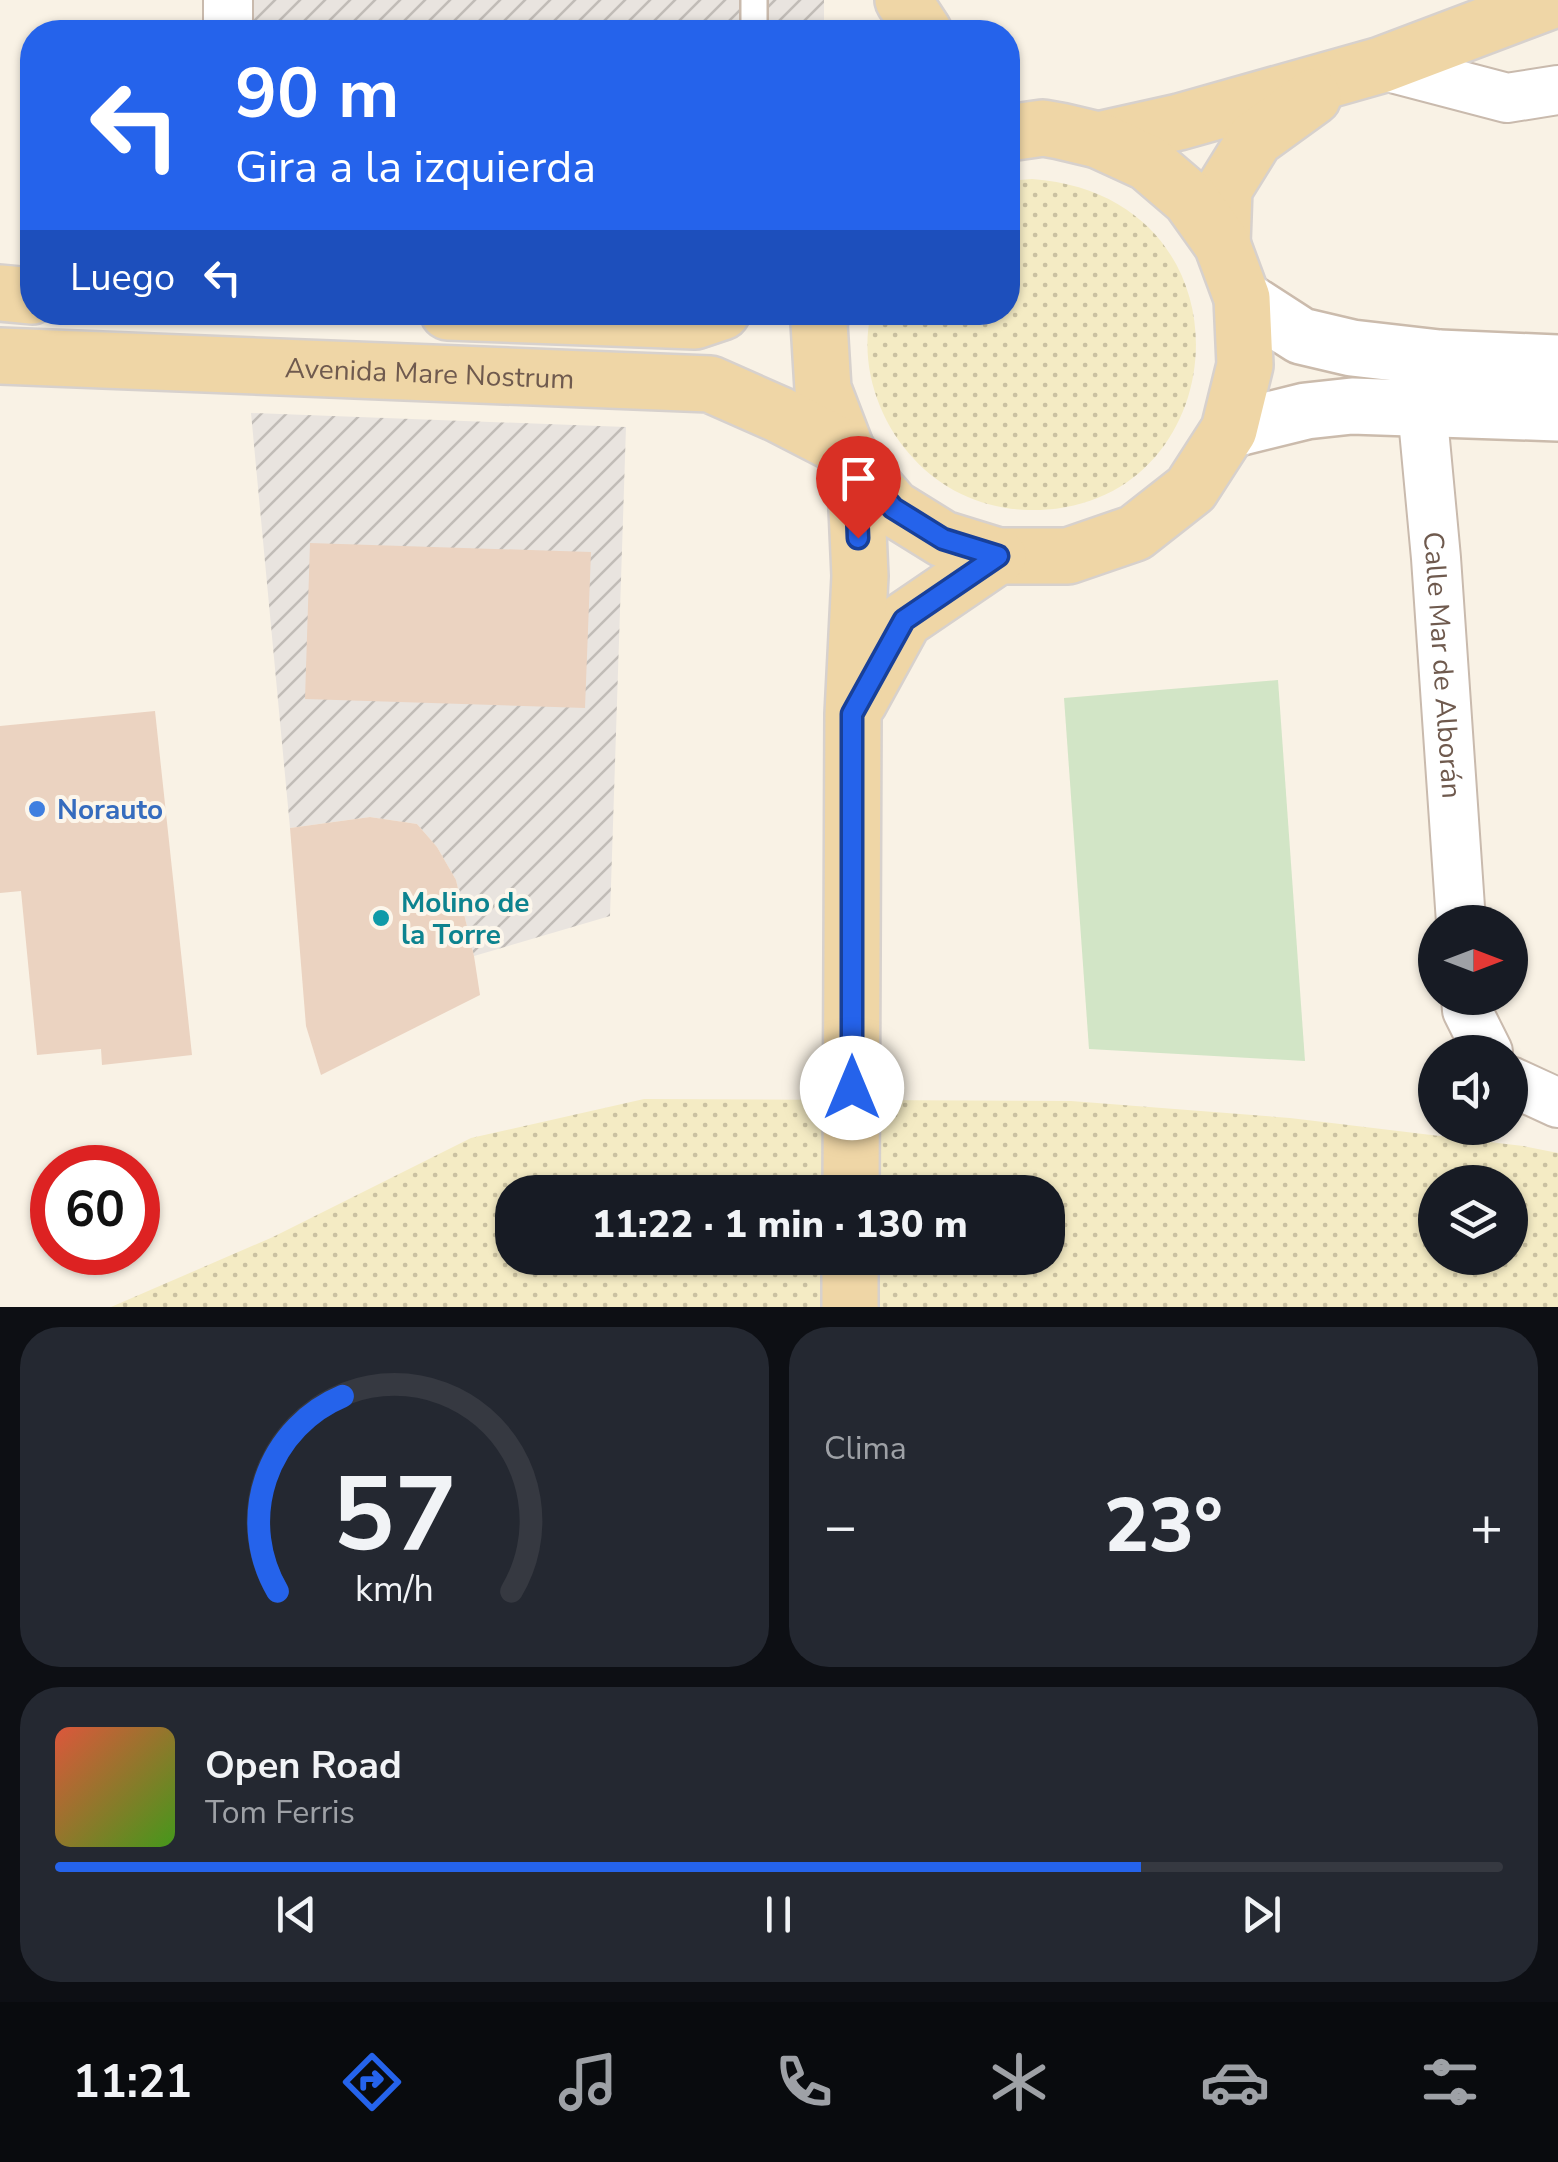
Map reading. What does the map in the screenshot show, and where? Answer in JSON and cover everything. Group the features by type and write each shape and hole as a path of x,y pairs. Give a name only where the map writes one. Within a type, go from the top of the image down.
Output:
{"main road":[{"path":"1098,140 1179,122 1360,71 1552,0"},
{"path":"1222,244 1224,189 1255,139 1360,71"},
{"path":"820,325 823,389 851,457 893,508 943,539 998,556 1068,556 1135,533 1191,489 1229,430 1246,365 1242,298 1222,244 1190,198 1148,163 1098,140 1020,121"},
{"name":"Avenida Mare Nostrum","path":"0,356 710,384 780,415 851,457"},
{"path":"851,457 860,576 852,714 851,1175"},
{"path":"852,714 904,620 998,556"},
{"path":"850,1275 850,1307"}],"street":[{"path":"1360,71 1507,98 1558,90"},
{"path":"1242,298 1301,336 1352,348 1439,358 1558,362"},
{"path":"1229,430 1352,406 1558,413"},
{"name":"Calle Mar de Alborán","path":"1422,408 1460,905"},
{"path":"1528,1089 1558,1104"}],"shaded area":[{"path":"241,0 824,0 824,20 242,20"},
{"path":"251,413 626,427 610,916 474,956 456,880 437,847 417,824 370,817 290,828"}],"sand":[{"path":"1032,179 1107,198 1159,239 1188,293 1196,353 1183,412 1150,463 1098,498 1028,510 981,502 951,489 925,470 901,444 881,410 868,352 869,325 1020,325 1020,180"},
{"path":"644,1099 1071,1101 1290,1118 1418,1133 1418,1145 1515,1145 1558,1153 1558,1307 111,1307 273,1237 471,1138"}],"green space":[{"path":"1278,680 1305,1061 1089,1049 1064,698"}],"building":[{"path":"310,543 591,552 585,708 305,699"},
{"path":"155,711 192,1055 102,1065 101,1049 37,1055 21,891 0,893 0,726"},
{"name":"Molino de la Torre","path":"370,817 417,824 437,847 456,880 480,995 321,1075 306,1026 290,828"}],"place":[{"name":"Norauto","path":"37,809"},
{"name":"Molino de la Torre","path":"381,918"}],"route":[{"path":"852,1088 852,714 904,620 998,556 943,539 893,508 855,464 858,538"}]}
